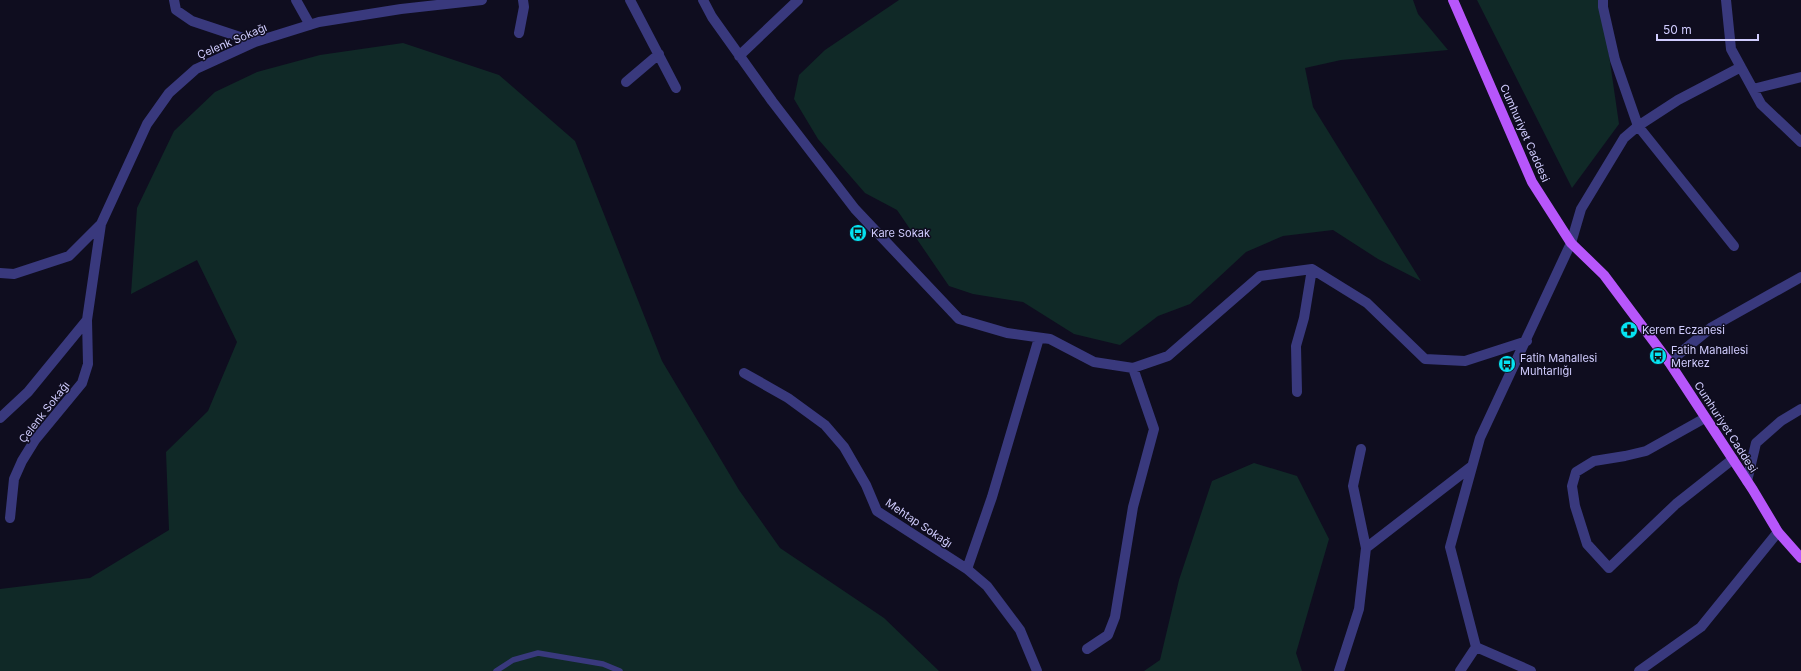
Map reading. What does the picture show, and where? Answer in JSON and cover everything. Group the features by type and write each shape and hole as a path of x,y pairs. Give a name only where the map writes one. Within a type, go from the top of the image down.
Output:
{"main road":[{"name":"Cumhuriyet Caddesi","path":"1453,0 1532,182 1572,243 1604,275 1669,362 1747,481 1778,532 1801,558"}],"street":[{"path":"174,0 176,10 192,21 255,42"},
{"path":"296,0 310,25"},
{"name":"Çelenk Sokağı","path":"10,518 14,479 22,461 35,440 82,383 88,364 87,320 101,224 147,124 169,93 196,69 255,42 310,25 401,9 482,0"},
{"path":"519,33 523,0"},
{"path":"630,0 676,88"},
{"path":"703,0 712,17 772,102 855,210 959,319 1007,333 1050,339 1094,362 1133,368 1168,356 1260,276 1312,268 1368,303 1425,359 1465,361 1527,341"},
{"path":"739,56 798,0"},
{"path":"1603,0 1603,7 1615,60 1638,126 1734,246"},
{"path":"1726,0 1731,48 1741,67 1761,104 1801,142"},
{"path":"626,82 658,54"},
{"path":"1460,671 1476,647 1450,546 1480,438 1572,243 1581,210 1624,138 1638,126 1678,100 1741,67"},
{"path":"1753,89 1801,77"},
{"name":"Çelenk Sokağı","path":"0,273 14,274 68,256 101,224"},
{"path":"1296,392 1296,346 1304,318 1312,268"},
{"path":"1669,362 1712,327 1801,277"},
{"path":"0,418 28,392 87,320"},
{"path":"967,569 992,497 1039,338"},
{"path":"1087,650 1108,635 1115,617 1134,507 1154,429 1133,368"},
{"name":"Mehtap Sokağı","path":"744,373 788,398 825,425 844,447 866,485 877,511 967,569 987,586 1020,630 1037,671"},
{"path":"1747,481 1756,444 1781,421 1801,409"},
{"path":"1705,418 1646,451 1626,456 1594,460 1576,472 1572,486 1574,506 1587,544 1609,568 1676,504 1732,459"},
{"path":"1339,671 1359,610 1366,548 1353,486 1361,449"},
{"path":"1366,548 1472,466"},
{"path":"1639,671 1701,627 1778,532"},
{"path":"1476,647 1531,671"}],"lane":[{"path":"496,671 513,660 538,653 603,664 620,671"}],"green space":[{"path":"899,0 1413,0 1418,14 1448,50 1341,60 1305,68 1313,107 1421,281 1378,259 1333,230 1283,236 1246,252 1190,304 1158,316 1120,345 1074,334 1023,302 973,294 949,286 897,210 865,193 818,139 794,99 799,75 825,50"},
{"path":"1477,0 1601,0 1619,124 1572,188"},
{"path":"403,43 499,75 575,141 662,361 739,490 780,548 884,618 939,671 0,671 0,589 90,578 169,530 166,452 208,411 237,342 197,260 131,294 137,208 174,131 215,92 257,72 320,55"},
{"path":"1254,463 1297,476 1329,539 1296,653 1302,671 1144,671 1160,660 1179,580 1212,481"}],"place":[{"name":"Kare Sokak","path":"858,233"},
{"name":"Kerem Eczanesi","path":"1629,330"},
{"name":"Fatih Mahallesi Merkez","path":"1658,356"},
{"name":"Fatih Mahallesi Muhtarlığı","path":"1507,364"}]}
